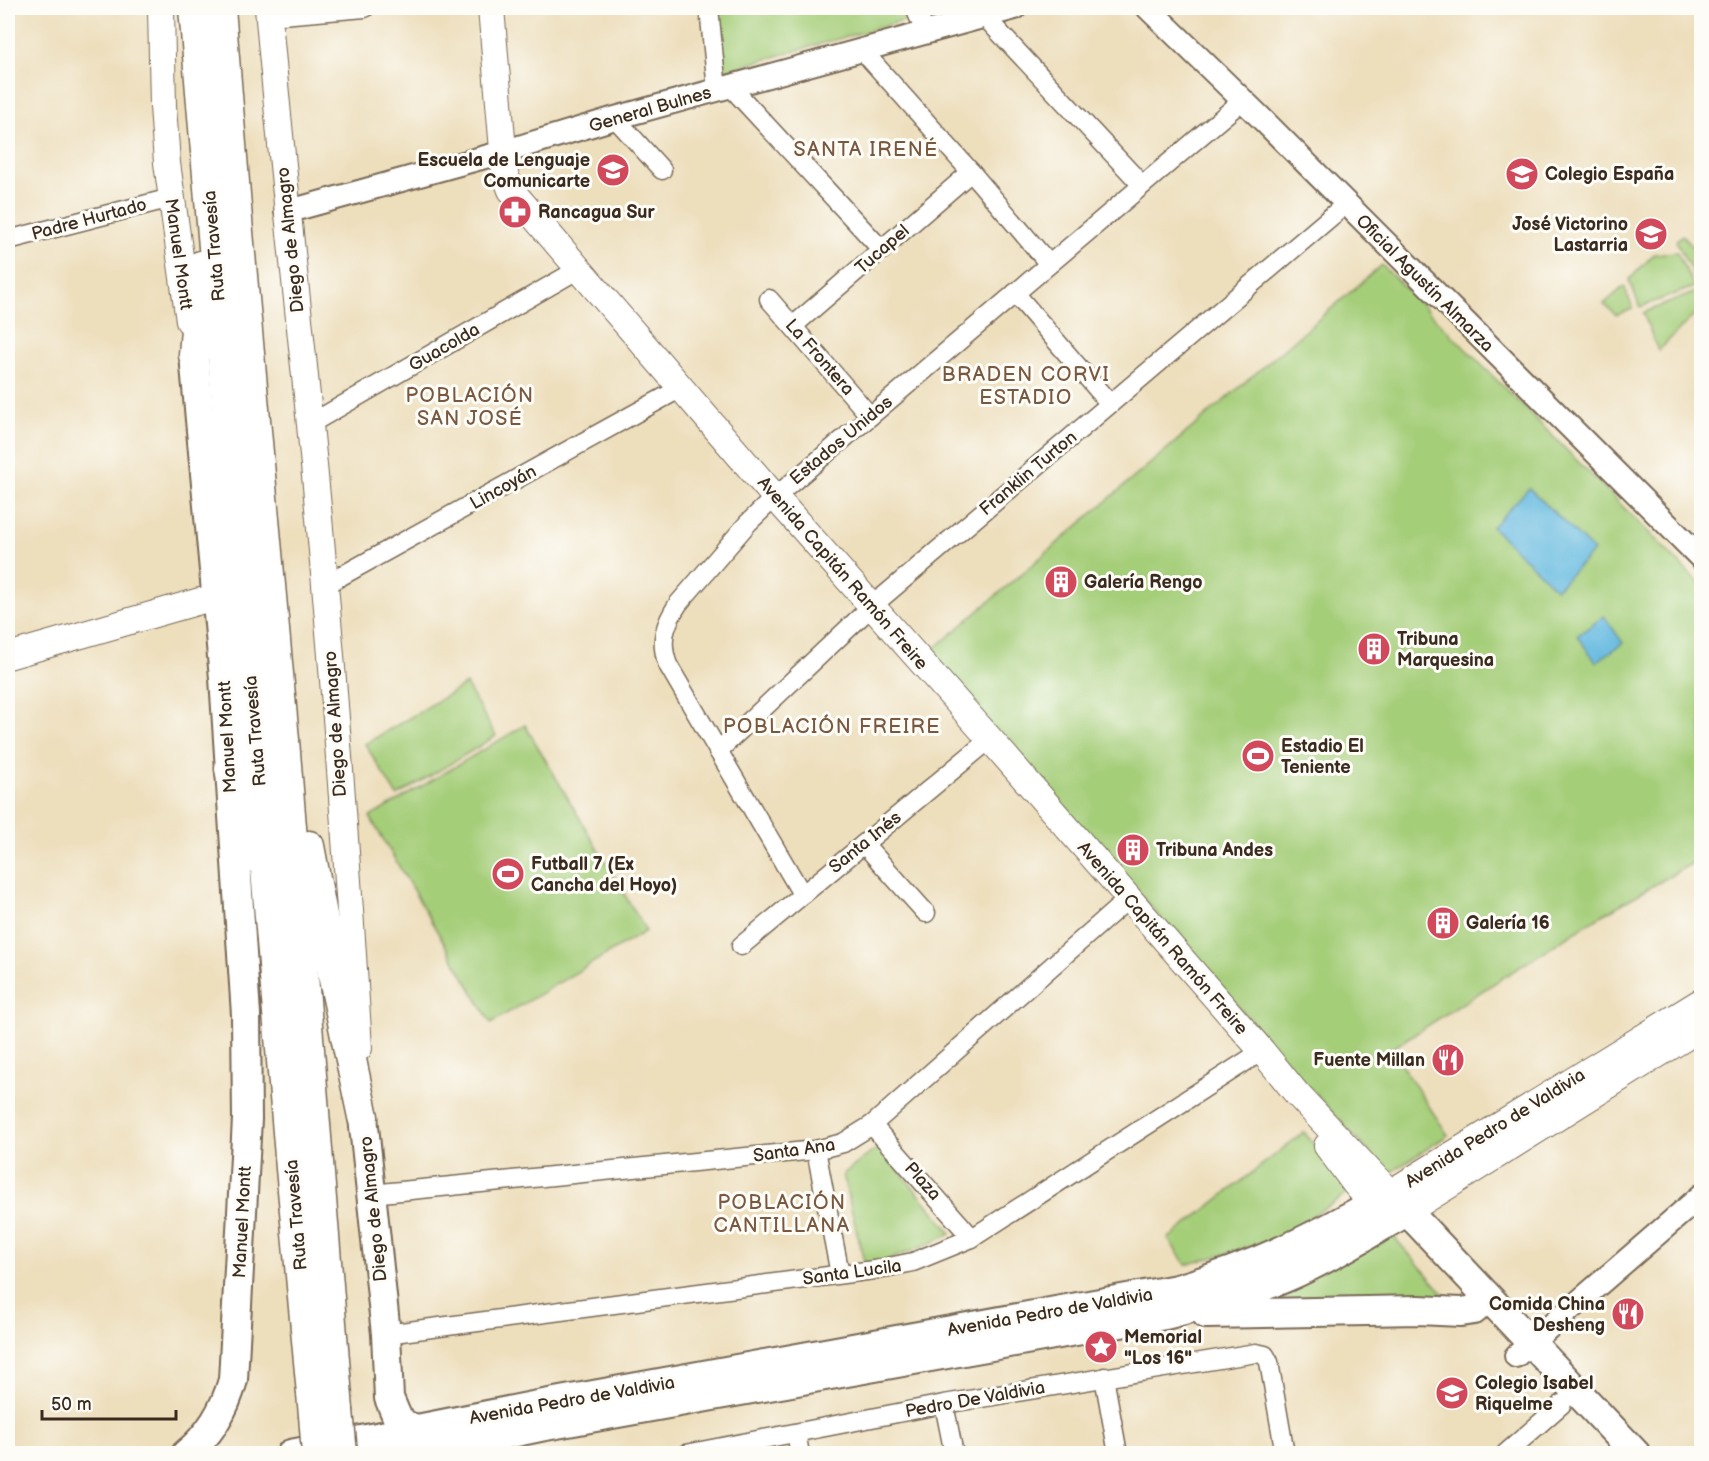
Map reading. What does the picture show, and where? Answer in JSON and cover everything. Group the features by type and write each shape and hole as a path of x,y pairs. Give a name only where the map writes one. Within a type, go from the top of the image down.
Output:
{"highway":[{"name":"Ruta Travesía","path":"194,8 274,963 331,1451"},
{"name":"Ruta Travesía","path":"220,8 284,740 326,1412"},
{"path":"194,355 208,176"},
{"path":"284,740 314,871 363,1117"},
{"path":"230,769 274,963"}],"main road":[{"name":"Manuel Montt","path":"161,8 163,106 171,198 194,355 217,598 230,769 248,1072 235,1366 225,1406 206,1435 186,1454"},
{"name":"Avenida Capitán Ramón Freire","path":"492,8 505,174 511,190 775,497 1262,1050 1390,1207 1523,1349 1636,1454"},
{"name":"Diego de Almagro","path":"268,12 286,212 310,424 325,585 363,1117 386,1334 391,1406 413,1441"},
{"path":"8,656 217,598"},
{"name":"Avenida Pedro de Valdivia","path":"291,1454 540,1427 1165,1315 1222,1300 1287,1277 1334,1253 1390,1207 1701,1001"},
{"name":"Avenida Pedro de Valdivia","path":"413,1441 1177,1289 1208,1280 1390,1207 1701,1027"},
{"name":"Avenida Pedro de Valdivia","path":"1165,1315 1418,1310 1461,1312 1480,1304"},
{"name":"Avenida Capitán Ramón Freire","path":"1523,1349 1562,1404 1610,1454"},
{"path":"498,1454 560,1441 656,1407"}],"street":[{"path":"268,12 365,8"},
{"path":"709,8 724,88 882,250"},
{"path":"915,8 925,32"},
{"name":"General Bulnes","path":"286,212 503,152 615,118 1015,8"},
{"name":"Oficial Agustín Almarza","path":"1148,8 1243,100 1701,559"},
{"path":"984,16 1142,185"},
{"path":"861,50 971,172 1049,264"},
{"name":"Estados Unidos","path":"802,894 672,674 664,656 665,626 678,603 748,523 775,497 1243,100"},
{"path":"615,118 662,170"},
{"name":"Tucapel","path":"793,326 971,172"},
{"name":"Padre Hurtado","path":"8,240 171,198"},
{"name":"Franklin Turton","path":"718,751 872,606 1346,204"},
{"name":"Guacolda","path":"310,424 579,269"},
{"path":"1015,293 1110,404"},
{"name":"La Frontera","path":"769,298 870,416"},
{"name":"Lincoyán","path":"325,585 681,388"},
{"name":"Santa Inés","path":"741,946 990,739"},
{"path":"864,844 926,913"},
{"name":"Santa Ana","path":"371,1194 816,1150 843,1143 872,1125 1128,899"},
{"name":"Santa Lucila","path":"386,1334 897,1267 913,1262 972,1238 1262,1050"},
{"name":"Plaza","path":"872,1125 972,1238"},
{"path":"816,1150 840,1274"},
{"path":"1523,1349 1701,1195"},
{"name":"Pedro De Valdivia","path":"686,1454 944,1404 1256,1353 1265,1355 1269,1362 1285,1454"},
{"path":"1104,1377 1118,1454"},
{"path":"944,1404 954,1454"},
{"path":"1505,1454 1562,1404"},
{"path":"796,1433 800,1454"}],"green space":[{"path":"713,8 919,8 921,16 720,72"},
{"path":"1682,235 1701,256 1701,284 1699,286 1676,241"},
{"path":"1677,252 1694,287 1640,307 1629,280 1654,254"},
{"name":"Estadio El Teniente","path":"1382,265 1701,585 1701,858 1592,921 1391,1049 1448,1135 1389,1174 1309,1087 928,654"},
{"path":"1624,286 1633,309 1616,315 1604,304"},
{"path":"1696,292 1701,308 1658,351 1643,313"},
{"path":"466,684 496,736 397,796 365,744"},
{"name":"Futball 7 (Ex Cancha del Hoyo)","path":"525,725 646,931 491,1023 370,817"},
{"path":"1304,1132 1350,1190 1335,1202 1271,1241 1186,1265 1168,1239"},
{"path":"879,1147 951,1234 909,1252 865,1266 843,1174"},
{"path":"1394,1237 1454,1305 1253,1302"}],"water":[{"path":"1529,488 1594,551 1556,589 1492,527"},
{"path":"1604,616 1623,643 1596,662 1577,636"}],"place":[{"name":"Escuela de Lenguaje Comunicarte","path":"613,170"},
{"name":"Colegio España","path":"1522,174"},
{"name":"Rancagua Sur","path":"515,212"},
{"name":"José Victorino Lastarria","path":"1651,234"},
{"name":"Galería Rengo","path":"1061,582"},
{"name":"Tribuna Marquesina","path":"1374,649"},
{"name":"Estadio El Teniente","path":"1258,756"},
{"name":"Tribuna Andes","path":"1133,850"},
{"name":"Futball 7 (Ex Cancha del Hoyo)","path":"508,874"},
{"name":"Galería 16","path":"1443,923"},
{"name":"Fuente Millan","path":"1448,1060"},
{"name":"Comida China Desheng","path":"1628,1314"},
{"name":"Memorial \"Los 16\"","path":"1101,1347"},
{"name":"Colegio Isabel Riquelme","path":"1452,1393"}],"district":[{"name":"SANTA IRENÉ","path":"866,149"},
{"name":"BRADEN CORVI ESTADIO","path":"1026,386"},
{"name":"POBLACIÓN SAN JOSÉ","path":"470,406"},
{"name":"POBLACIÓN FREIRE","path":"832,726"},
{"name":"POBLACIÓN CANTILLANA","path":"782,1214"}]}
